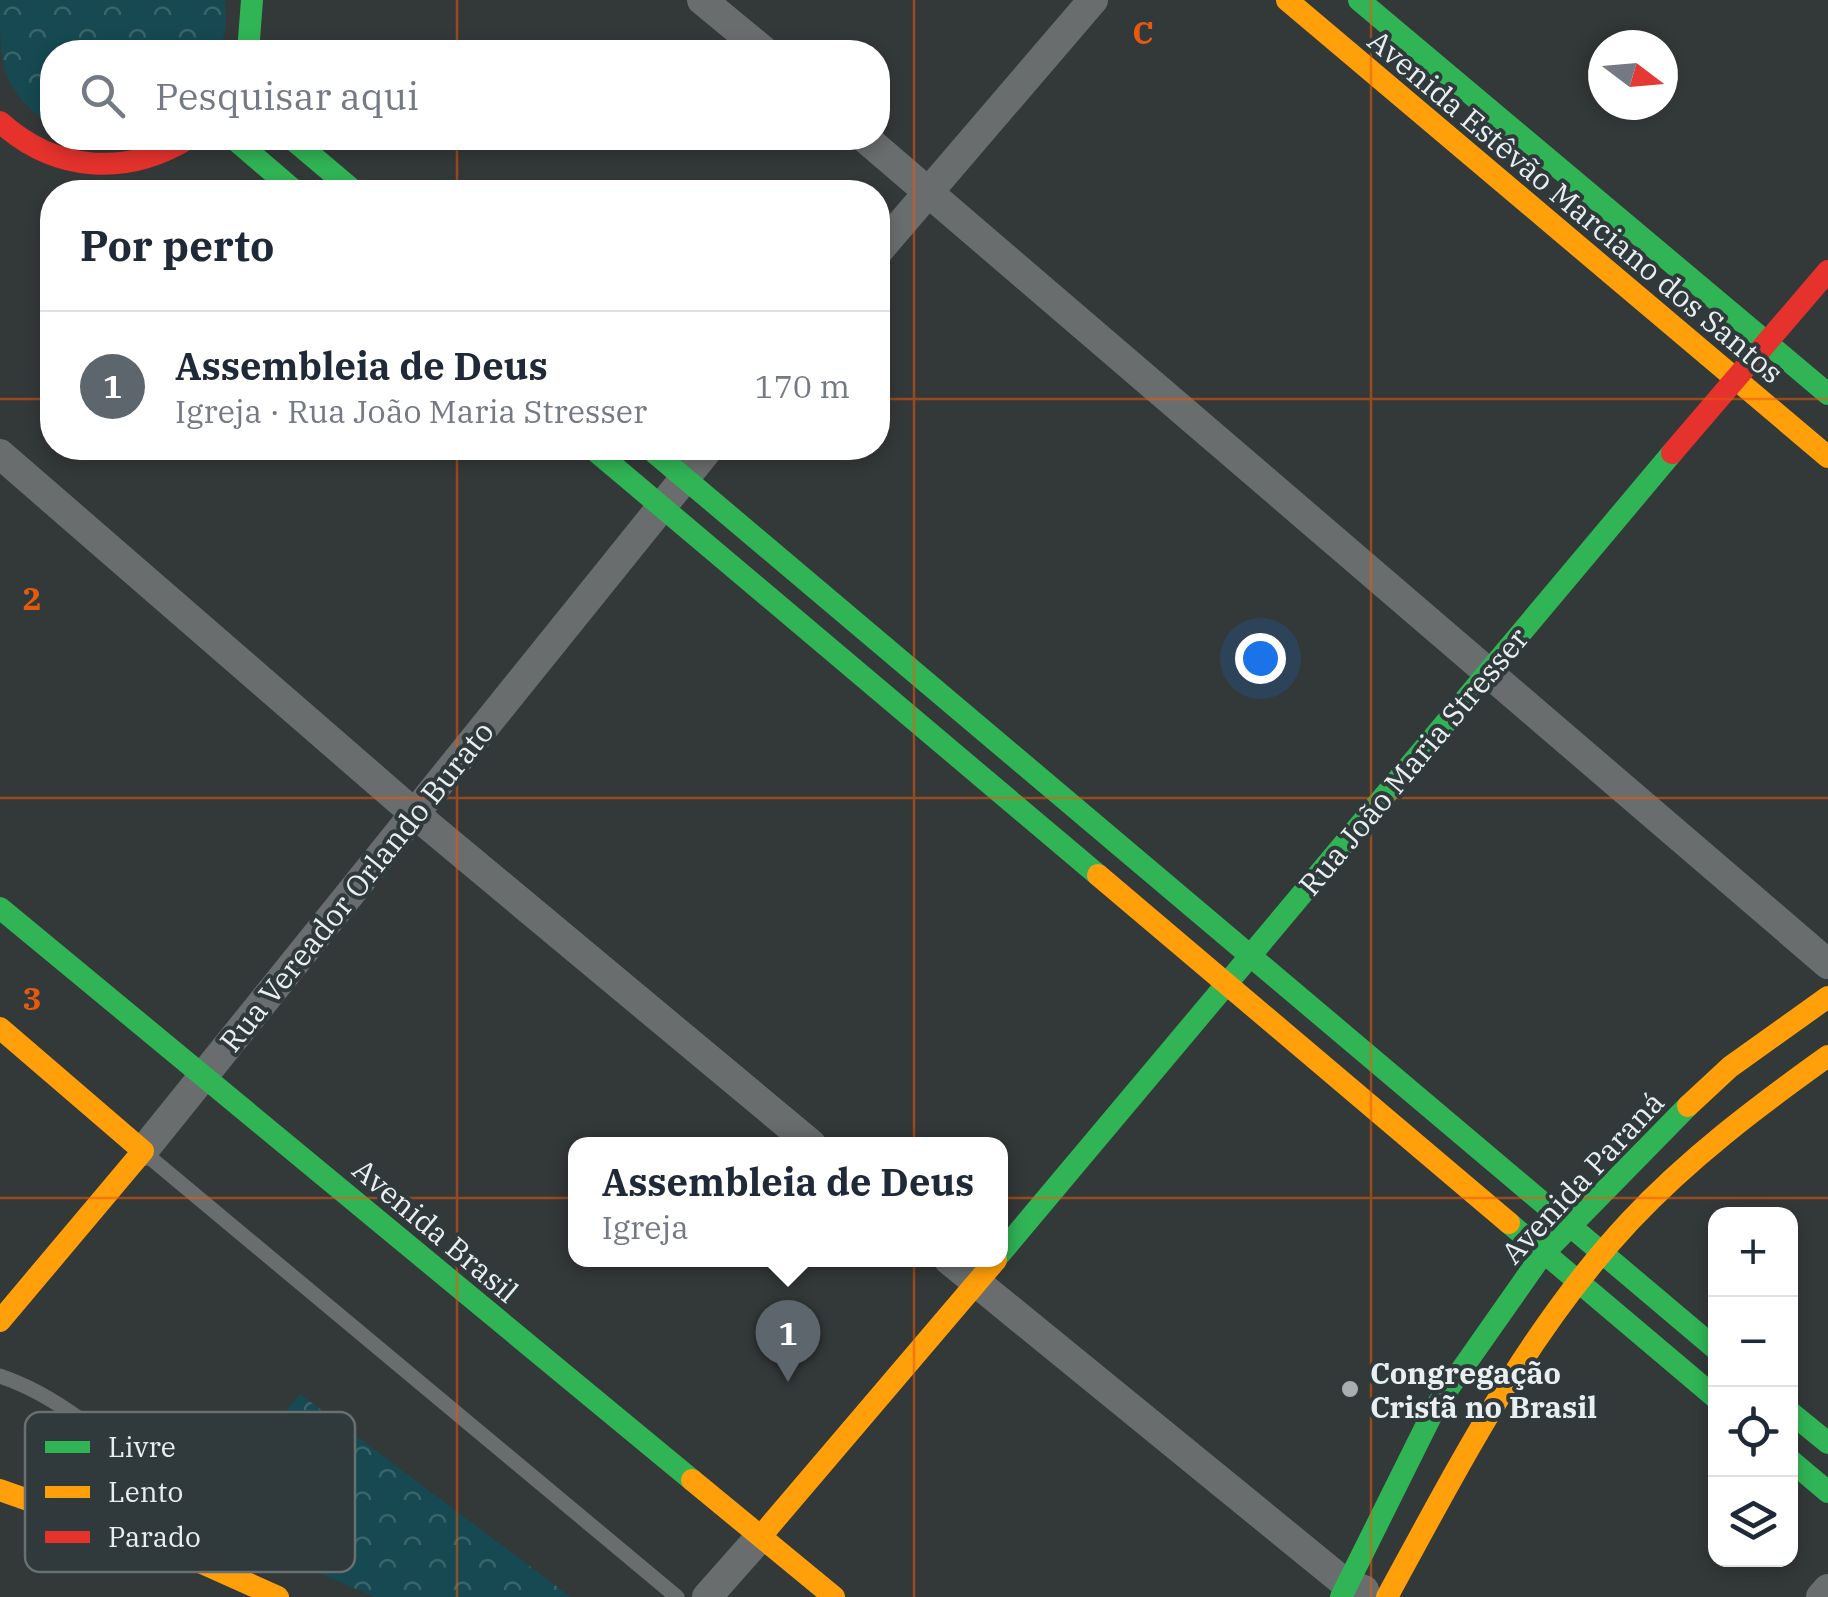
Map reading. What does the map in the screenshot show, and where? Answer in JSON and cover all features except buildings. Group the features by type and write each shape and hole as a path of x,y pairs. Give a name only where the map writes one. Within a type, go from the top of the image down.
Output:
{"street":[{"path":"249,40 252,0"},
{"path":"702,0 750,40"},
{"path":"890,238 1093,0"},
{"name":"Avenida Estêvão Marciano dos Santos","path":"1286,0 1828,457"},
{"name":"Avenida Estêvão Marciano dos Santos","path":"1359,0 1828,394"},
{"path":"2,130 45,154 89,165 134,163 170,150"},
{"path":"246,150 282,180"},
{"path":"306,150 341,180"},
{"path":"879,150 1828,964"},
{"name":"Rua João Maria Stresser","path":"1008,1245 1487,670 1828,271"},
{"path":"0,454 416,814 803,1137"},
{"path":"606,460 1228,984 1542,1255 1708,1391"},
{"path":"664,460 1708,1343"},
{"name":"Rua Vereador Orlando Burato","path":"0,1321 143,1152 699,460"},
{"name":"Avenida Brasil","path":"0,908 760,1536 815,1591"},
{"name":"Avenida Paraná","path":"1343,1590 1436,1406 1542,1255 1572,1228 1637,1154 1730,1066 1828,996"},
{"path":"0,1028 143,1152"},
{"path":"707,1597 986,1271 1343,1590 1385,1597 1475,1437 1578,1283 1665,1188 1765,1100 1828,1056"},
{"path":"1798,1419 1828,1444"},
{"path":"1798,1467 1828,1492"},
{"path":"0,1490 25,1499"},
{"path":"222,1572 278,1597"},
{"path":"1821,1597 1828,1589"}],"lane":[{"path":"143,1152 678,1597"},
{"path":"0,1376 27,1385 69,1412"}],"green space":[{"path":"0,0 225,0 223,40 40,40 40,116 22,100 6,74"},
{"path":"300,1394 324,1412 285,1412"},
{"path":"355,1435 571,1597 375,1597 316,1572 355,1572"}],"traffic: fast":[{"path":"249,40 252,0"},
{"path":"1359,0 1828,394"},
{"path":"247,150 282,180"},
{"path":"305,150 341,180"},
{"path":"1008,1244 1672,453"},
{"path":"606,460 1098,875"},
{"path":"663,460 1708,1342"},
{"path":"0,908 692,1480"},
{"path":"1341,1597 1436,1406 1542,1255 1688,1106"},
{"path":"1509,1223 1708,1391"},
{"path":"1798,1419 1828,1443"},
{"path":"1798,1467 1828,1492"}],"traffic: slow":[{"path":"1287,0 1828,457"},
{"path":"1098,875 1509,1223"},
{"path":"1688,1106 1730,1067 1828,997"},
{"path":"0,1028 143,1151 0,1321"},
{"path":"1387,1597 1497,1401 1593,1263 1630,1221 1700,1154 1828,1056"},
{"path":"761,1536 990,1267"},
{"path":"692,1480 834,1597"},
{"path":"0,1490 25,1499"},
{"path":"222,1572 278,1597"}],"traffic: jam":[{"path":"0,122 40,149"},
{"path":"42,150 91,163 141,159 167,150"},
{"path":"1672,453 1828,271"}],"place":[{"name":"Assembleia de Deus","path":"788,1382"},
{"name":"Congregação Cristã no Brasil","path":"1350,1389"}]}
